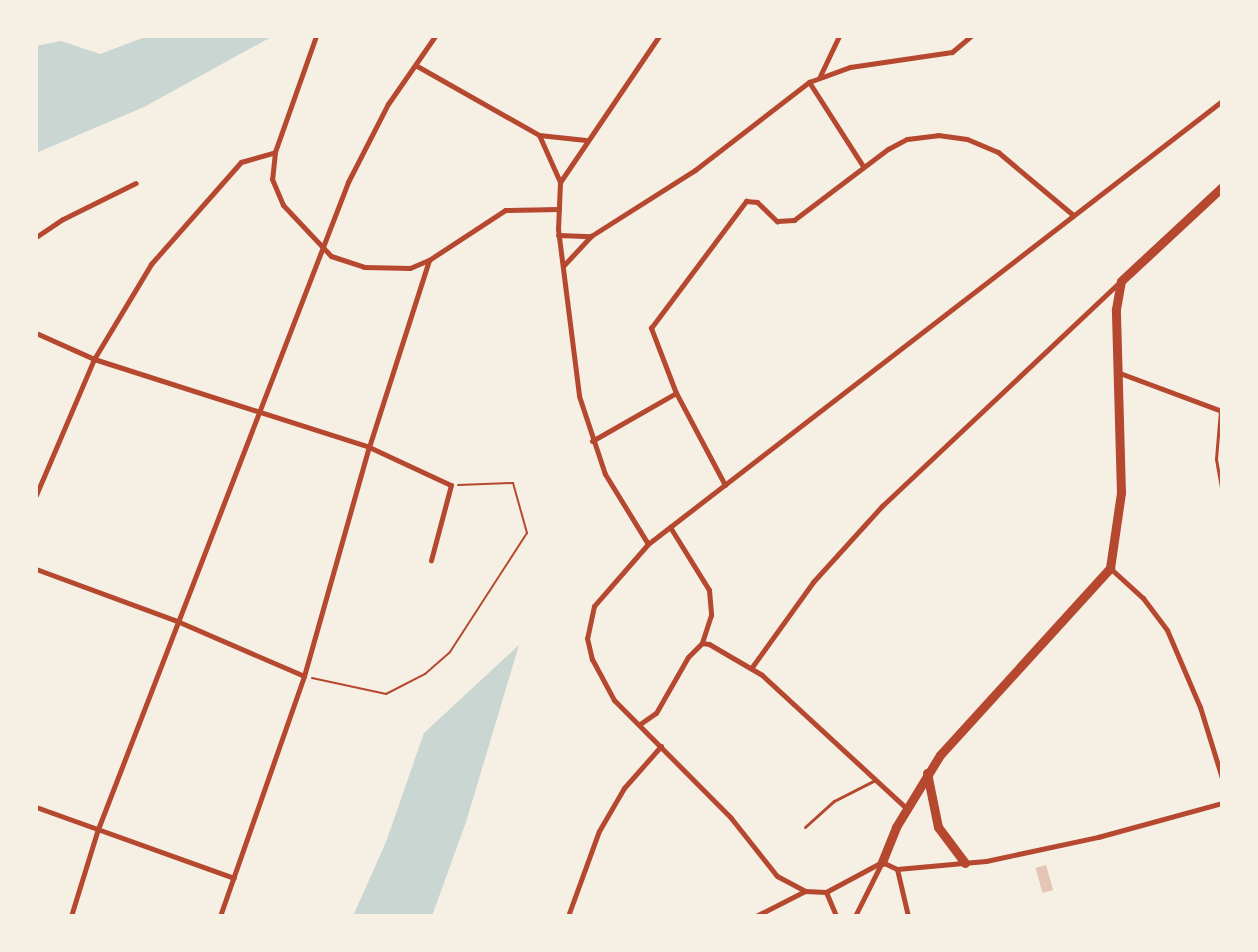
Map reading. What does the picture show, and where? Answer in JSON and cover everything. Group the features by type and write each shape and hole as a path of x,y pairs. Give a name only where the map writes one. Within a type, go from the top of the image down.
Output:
{"street":[{"path":"316,36 276,152 272,179 276,194 323,249 346,263 364,267 410,268 429,260 506,210 558,209"},
{"path":"71,916 98,829 257,408 287,346 363,149 388,104 417,66 435,36"},
{"path":"648,544 605,474 592,441 571,353 564,265 558,235 558,209 560,182 586,140 659,36"},
{"path":"820,76 839,36"},
{"path":"564,265 591,236 695,170 809,82 820,76 850,67 946,54 971,36"},
{"path":"417,66 539,135 586,140"},
{"path":"809,82 863,166"},
{"path":"882,862 826,892 805,891 776,876 732,818 614,700 592,659 587,638 594,606 648,544 1222,101"},
{"path":"539,135 560,182"},
{"path":"725,485 676,393 652,328 746,201 754,200 778,221 788,222 863,166 907,139 929,135 967,138 998,152 1073,215"},
{"path":"36,495 94,359 176,232 241,162 276,152"},
{"path":"36,237 63,219 136,183"},
{"path":"752,668 813,582 882,506 1222,187"},
{"path":"558,235 591,236"},
{"path":"220,916 304,676 368,447 429,260"},
{"path":"855,916 927,772 1110,568 1121,493 1116,372 1116,309 1121,282"},
{"path":"36,333 94,359 257,408 368,447 451,485 431,560"},
{"path":"1116,372 1221,411"},
{"path":"592,441 676,393"},
{"path":"640,724 656,713 688,657 702,642 711,615 710,595 670,527"},
{"path":"1110,568 1143,598 1167,630 1200,707 1222,778"},
{"path":"36,569 177,621 304,676"},
{"path":"702,642 722,648 752,668 907,809"},
{"path":"568,916 599,831 624,788 661,746"},
{"path":"927,772 938,827 965,864"},
{"path":"882,862 897,869 965,864 1098,837 1222,803"},
{"path":"36,807 234,878"},
{"path":"897,869 908,916"},
{"path":"756,916 805,891"},
{"path":"826,892 836,916"}],"lane":[{"path":"1221,411 1216,459 1222,494"},
{"path":"805,827 834,801 876,780"}],"path":[{"path":"304,676 369,693 386,694 406,685 450,652 527,533 513,484 451,485"}],"shaded area":[{"path":"148,36 273,36 144,107 36,153 36,46 61,41 100,54"},
{"path":"519,645 466,822 432,916 353,916 386,842 424,733"}],"building":[{"path":"1046,865 1053,890 1043,893 1035,868"}]}
